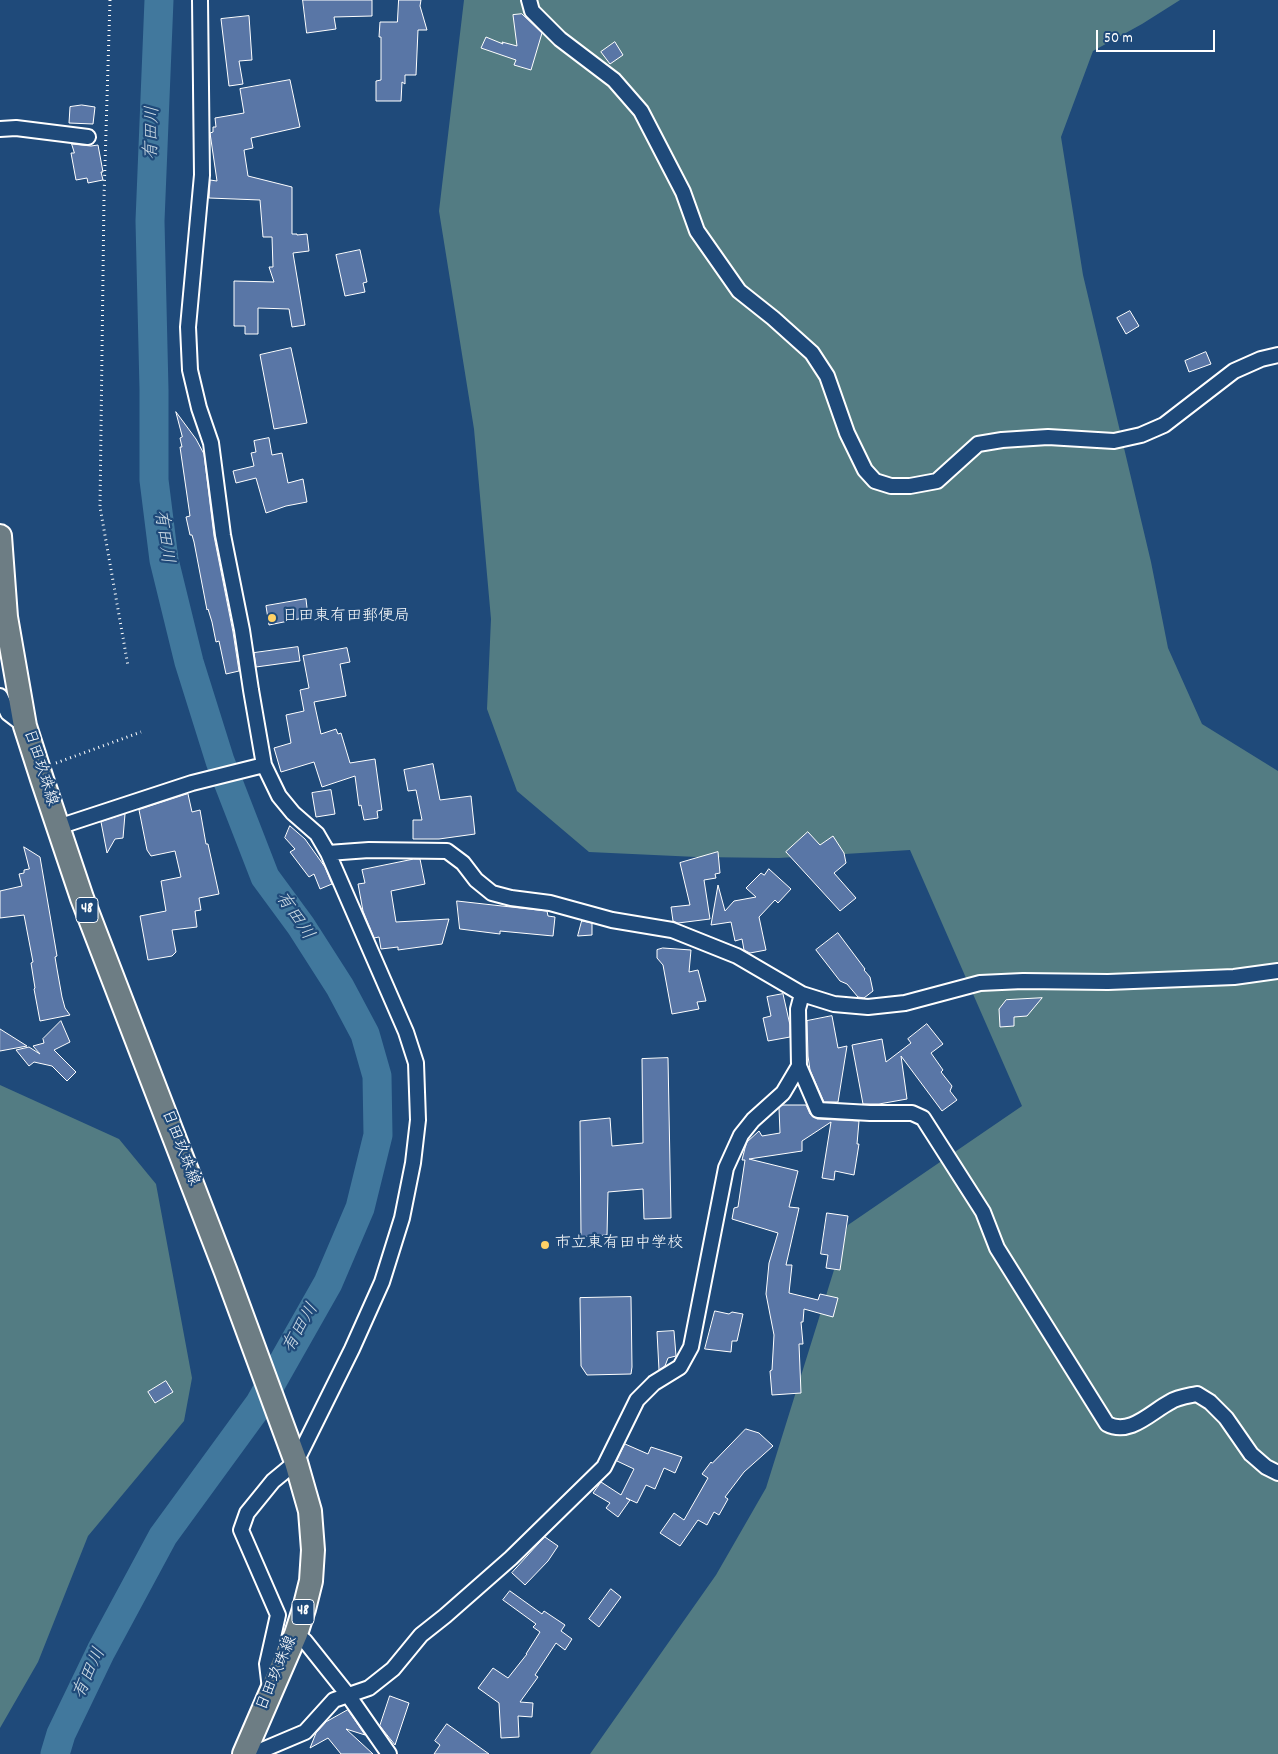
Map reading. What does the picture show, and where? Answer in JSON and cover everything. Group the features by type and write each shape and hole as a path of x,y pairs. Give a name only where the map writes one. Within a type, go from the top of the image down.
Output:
{"main road":[{"name":"日田玖珠線","path":"0,536 6,617 25,726 82,898 226,1272 293,1454 310,1511 313,1550 311,1581 296,1634 244,1754"}],"street":[{"path":"200,0 202,175 188,328 190,370 199,408 212,443 223,534 242,630 264,765 278,796 292,813 317,834 328,853 406,1032 416,1063 418,1120 413,1163 402,1218 382,1282 352,1349 293,1454 247,1513 241,1530 278,1615 267,1664 270,1692"},
{"path":"529,0 532,11 560,40 614,80 641,111 683,192 697,231 739,291 812,353 827,376 850,440 865,470 875,481 890,486 910,486 937,481 978,444 1002,440 1048,437 1114,441 1141,435 1164,425 1234,371 1261,359 1278,355"},
{"path":"0,129 16,128 88,137"},
{"path":"0,696 8,712 25,726"},
{"path":"58,827 192,783 264,765"},
{"path":"328,853 369,850 447,851 463,863 476,880 492,893 511,898 550,903 612,920 672,930 737,956 802,994 834,1004 868,1007 905,1003 980,983 1023,981 1108,982 1234,977 1278,971"},
{"path":"802,994 798,1009 799,1066 818,1110 912,1113 923,1118 983,1212 997,1248 1107,1424 1116,1428 1134,1424 1172,1400 1197,1394 1210,1402 1226,1418 1251,1454 1266,1467 1278,1473"},
{"path":"253,1754 305,1732 334,1700 370,1688 393,1669 421,1635 511,1558 604,1467 637,1400 654,1383 680,1367 691,1348 726,1168 741,1135 753,1120 784,1094 799,1066"},
{"path":"296,1634 304,1641 348,1695 389,1754"}],"path":[{"path":"110,0 104,197 100,507 128,666"},
{"path":"39,769 141,732"}],"green space":[{"path":"464,0 1180,0 1093,51 1061,137 1083,275 1151,562 1168,648 1202,724 1278,771 1278,1754 590,1754 716,1575 766,1488 848,1225 1022,1106 910,850 779,858 697,857 589,852 517,791 487,709 491,619 474,429 439,211"},
{"path":"0,1085 119,1139 156,1184 192,1378 184,1421 88,1536 38,1662 0,1728"}],"building":[{"path":"303,0 372,0 372,16 334,17 336,29 307,33"},
{"path":"399,0 421,0 420,6 427,30 418,30 416,75 405,75 405,84 402,82 401,101 376,101 376,81 381,80 380,22 397,22"},
{"path":"522,14 542,33 531,70 514,65 516,60 481,48 486,37 503,44 502,42 517,46 513,15"},
{"path":"249,16 252,60 239,61 243,84 229,86 221,19"},
{"path":"615,42 623,55 610,64 601,52"},
{"path":"290,80 300,127 251,138 253,148 244,150 248,176 292,187 292,234 307,234 309,251 293,253 305,325 292,327 289,309 258,308 258,334 245,334 245,326 234,326 234,281 274,282 269,267 273,267 272,237 263,237 260,200 209,198 210,180 217,181 210,133 213,132 213,127 216,127 215,118 244,113 240,89"},
{"path":"82,105 95,107 93,124 69,123 70,107"},
{"path":"72,144 98,145 103,180 88,183 87,178 76,180 71,153 74,153"},
{"path":"360,250 367,282 363,283 365,292 345,296 336,255"},
{"path":"1130,311 1139,326 1126,334 1117,318"},
{"path":"291,348 307,423 274,429 260,355"},
{"path":"1206,352 1211,364 1189,372 1185,361"},
{"path":"176,412 196,439 204,454 214,536 239,671 226,674 219,641 216,642 212,622 207,610 194,542 192,535 190,535 186,517 190,516 180,447 182,447 180,438 182,437"},
{"path":"269,438 272,455 282,453 288,483 303,479 307,502 286,506 266,513 256,478 236,483 233,471 254,466 251,453 256,452 254,441"},
{"path":"306,599 308,617 269,625 266,606"},
{"path":"298,647 300,661 256,667 254,653"},
{"path":"347,648 350,662 340,664 346,696 314,702 321,734 336,729 338,734 341,733 350,763 375,759 382,810 377,811 378,818 364,820 361,805 359,806 355,776 322,787 314,762 281,772 274,748 291,743 286,715 304,711 300,690 309,688 303,656"},
{"path":"433,764 440,800 471,796 475,834 439,839 413,839 413,820 422,820 416,790 408,791 404,770"},
{"path":"331,790 335,814 316,817 312,793"},
{"path":"188,794 192,812 200,810 206,844 208,844 219,894 199,898 201,910 195,911 197,927 172,930 176,952 172,956 148,960 140,916 166,911 161,881 181,877 175,851 151,856 147,850 139,810"},
{"path":"125,814 123,838 115,839 107,853 101,822"},
{"path":"290,826 305,839 325,867 332,884 320,889 314,874 309,877 290,852 295,849 285,838"},
{"path":"808,832 820,845 833,836 844,853 846,863 834,873 856,898 840,911 786,852"},
{"path":"24,847 40,857 62,997 65,1008 70,1015 40,1021 34,989 31,963 33,962 24,915 0,918 0,891 22,886 19,874 29,869"},
{"path":"718,852 720,873 715,874 716,878 704,880 710,919 678,923 673,921 671,907 690,905 680,863"},
{"path":"420,859 425,884 391,891 396,922 449,919 442,944 398,950 398,947 381,949 379,937 374,938 363,911 358,884 365,883 362,870"},
{"path":"769,869 791,889 778,903 775,900 759,917 766,950 750,953 744,950 742,939 735,941 731,922 711,925 718,885 725,911 734,901 756,897 746,888 761,873 764,875"},
{"path":"457,901 547,911 548,916 555,917 553,936 500,931 500,934 460,929"},
{"path":"582,921 592,923 592,935 578,936"},
{"path":"838,933 870,977 873,991 864,998 858,997 847,984 840,981 816,950"},
{"path":"663,948 691,950 689,972 698,970 706,1001 697,1002 699,1009 672,1014 663,965 657,958 657,950"},
{"path":"783,994 790,1025 790,1037 768,1041 763,1018 771,1016 767,997"},
{"path":"1042,998 1027,1016 1014,1017 1014,1026 1000,1027 999,1009 1006,1000"},
{"path":"832,1016 838,1048 847,1046 838,1102 824,1102 810,1070 807,1021"},
{"path":"61,1021 70,1042 54,1050 76,1072 67,1081 52,1066 34,1062 29,1066 16,1050 29,1047 40,1054 33,1046 44,1043 43,1039"},
{"path":"927,1024 943,1044 931,1053 943,1070 941,1072 952,1086 950,1091 957,1100 942,1111 901,1056 907,1099 879,1104 863,1104 852,1045 882,1039 886,1062 911,1043 908,1039"},
{"path":"0,1029 27,1046 0,1051"},
{"path":"668,1058 671,1218 644,1219 643,1189 608,1192 607,1235 581,1237 580,1121 610,1118 612,1146 643,1143 642,1059"},
{"path":"782,1105 806,1105 810,1114 817,1119 859,1121 857,1144 859,1144 854,1175 835,1171 834,1180 822,1178 831,1122 802,1141 802,1151 749,1159 798,1171 789,1207 799,1208 786,1265 792,1265 789,1293 818,1300 820,1294 838,1298 833,1317 804,1309 803,1322 801,1322 803,1344 799,1344 801,1393 772,1395 770,1371 772,1370 774,1335 766,1294 769,1263 778,1233 732,1219 734,1208 738,1207 745,1160 742,1160 747,1142 759,1131 762,1136 780,1133 779,1108"},
{"path":"827,1213 848,1216 840,1270 826,1268 828,1255 821,1254"},
{"path":"631,1297 631,1374 587,1375 581,1366 580,1298"},
{"path":"715,1311 743,1314 737,1341 732,1341 731,1352 705,1349"},
{"path":"674,1331 676,1356 668,1358 665,1366 659,1370 657,1332"},
{"path":"166,1381 173,1392 155,1403 148,1392"},
{"path":"746,1429 759,1433 773,1446 744,1472 725,1497 728,1499 719,1515 714,1512 707,1525 698,1520 680,1546 660,1533 674,1513 684,1520 708,1478 702,1474 711,1462"},
{"path":"625,1444 648,1454 651,1447 682,1457 675,1473 664,1468 655,1489 646,1485 637,1503 626,1498 630,1500 618,1517 606,1508 610,1503 593,1493 601,1482 621,1495 634,1469 617,1461"},
{"path":"545,1537 558,1546 548,1561 525,1585 512,1573"},
{"path":"611,1589 621,1597 599,1627 589,1619"},
{"path":"510,1591 542,1614 544,1611 565,1625 561,1631 572,1639 565,1650 556,1643 535,1675 538,1677 520,1702 533,1703 532,1717 518,1716 519,1737 501,1738 499,1703 478,1688 493,1668 508,1678 527,1654 540,1632 533,1627 536,1624 503,1600"},
{"path":"390,1696 409,1703 395,1745 380,1726"},
{"path":"348,1710 365,1735 346,1729 373,1754 341,1754 328,1738 310,1748 316,1733 326,1722"},
{"path":"447,1724 489,1754 434,1754 440,1745 435,1741"}],"waterway":[{"name":"有田川","path":"55,1754 61,1734 101,1651 163,1536 260,1403 328,1283 360,1208 378,1135 377,1076 365,1034 340,987 301,926 265,877 220,761 189,662 164,560 154,480 150,221 159,0"}],"place":[{"name":"日田東有田郵便局","path":"272,618"},
{"name":"市立東有田中学校","path":"545,1245"}]}
